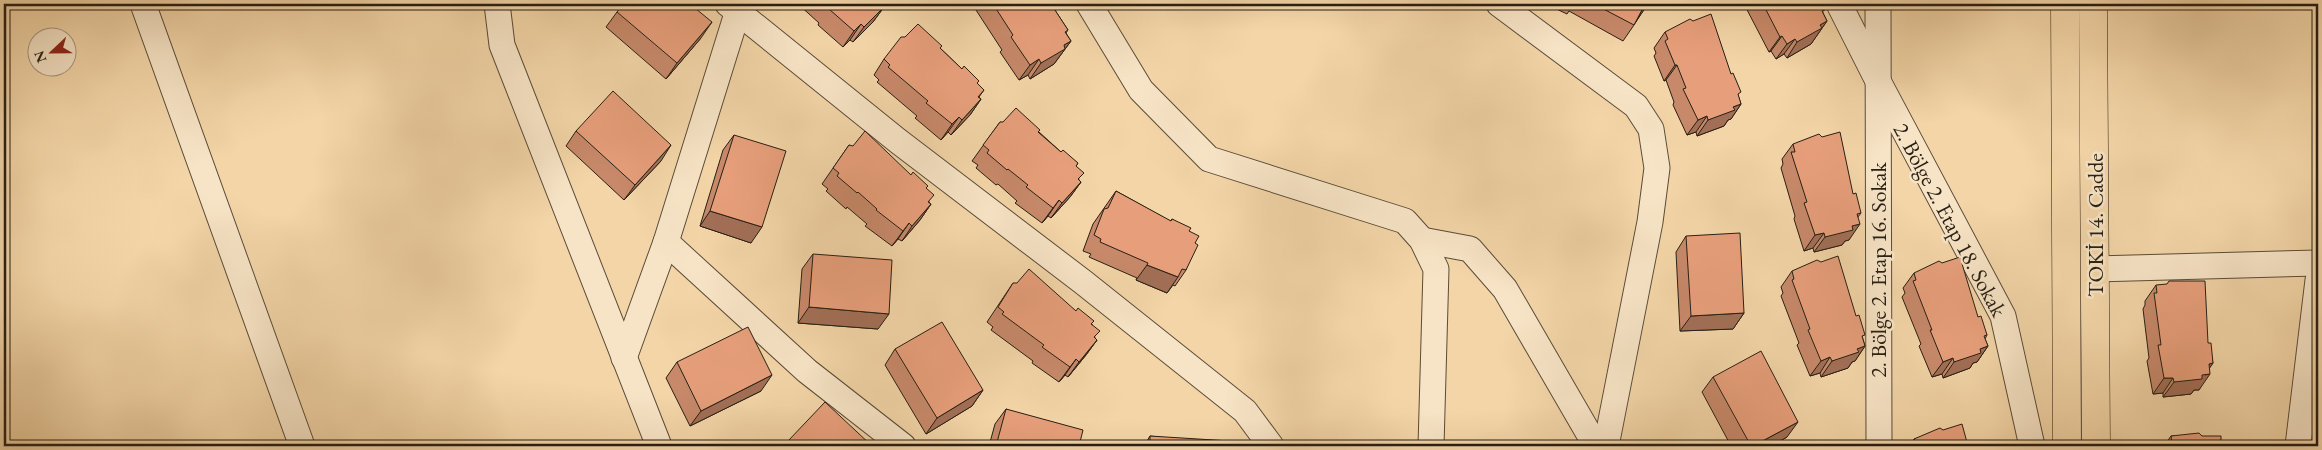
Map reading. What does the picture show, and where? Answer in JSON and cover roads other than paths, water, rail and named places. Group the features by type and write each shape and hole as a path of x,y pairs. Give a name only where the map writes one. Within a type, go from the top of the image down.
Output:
{"main road":[{"name":"TOKİ 14. Cadde","path":"2065,4 2067,446"},
{"name":"TOKİ 14. Cadde","path":"2093,4 2096,446"}],"street":[{"path":"143,4 302,446"},
{"path":"497,4 502,45 660,446"},
{"path":"1089,4 1141,90 1209,159 1404,221 1422,240 1436,269 1431,446"},
{"path":"1499,4 1636,106 1650,129 1657,168 1650,222 1606,446"},
{"name":"2. Bölge 2. Etap 18. Sokak","path":"1839,4 1878,81 2004,316 2032,446"},
{"name":"2. Bölge 2. Etap 16. Sokak","path":"1878,4 1879,446"},
{"path":"624,358 666,242 736,6 898,141 1083,282 1245,411 1271,446"},
{"path":"1422,240 1470,249 1505,289 1596,446"},
{"path":"666,242 807,371 902,446"},
{"path":"2096,268 2318,264"},
{"path":"2298,446 2318,280"}]}
